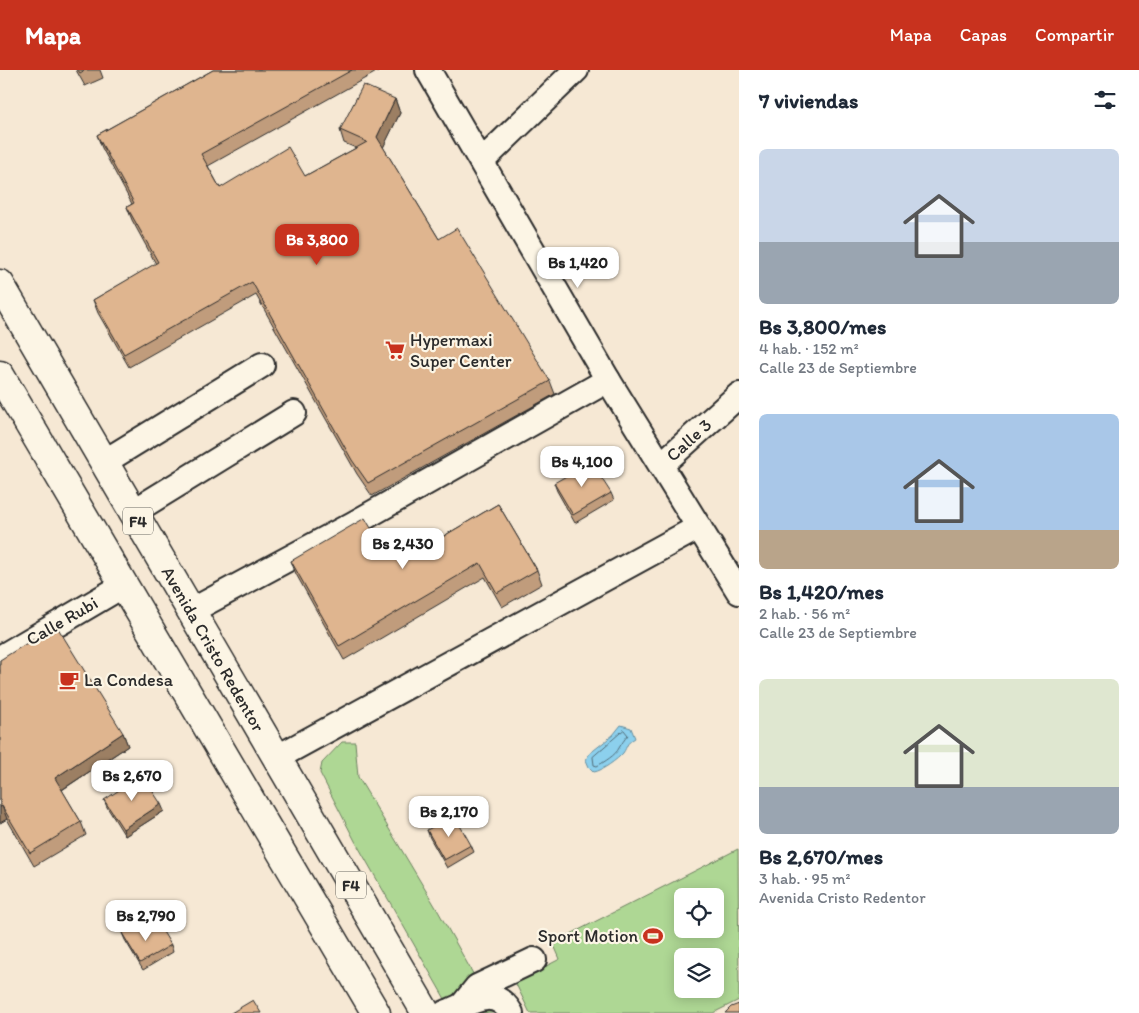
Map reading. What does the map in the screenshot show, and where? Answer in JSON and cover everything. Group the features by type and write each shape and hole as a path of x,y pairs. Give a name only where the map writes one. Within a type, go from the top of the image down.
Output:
{"highway":[{"name":"Avenida Cristo Redentor","path":"0,284 426,1013"},
{"name":"F4","path":"0,374 376,1013"}],"street":[{"path":"428,70 608,380 739,592"},
{"path":"482,161 576,70"},
{"path":"104,462 262,365"},
{"path":"191,611 353,524 608,380"},
{"name":"Calle 3","path":"661,465 739,395"},
{"path":"133,512 294,413"},
{"path":"276,758 699,527"},
{"name":"Calle Rubi","path":"0,658 124,585"},
{"path":"453,1010 477,987 534,960"},
{"path":"453,1010 488,996 497,998 506,1004 511,1013"}],"green space":[{"path":"342,742 355,742 358,777 438,911 495,1013 453,1013 355,841 320,773 322,763"},
{"name":"Sport Motion","path":"738,849 739,1000 713,1013 530,1013 515,982 560,959 553,943"}],"water":[{"path":"621,725 631,728 635,738 617,758 594,772 586,760 589,754 613,735"}],"building":[{"path":"213,70 352,70 201,154 220,188 288,147 305,176 367,142 340,130 363,85 395,99 377,137 439,239 457,228 550,381 368,483 352,460 252,282 124,354 93,300 158,262 127,207 134,203 97,135"},
{"path":"591,462 611,493 573,515 554,483"},
{"path":"498,504 537,570 497,593 480,563 339,646 291,561 365,518 378,540 390,533 405,559"},
{"path":"56,625 123,733 55,778 81,822 30,853 2,806 0,807 0,660"},
{"path":"142,775 161,804 123,829 104,800"},
{"path":"454,815 471,845 444,860 427,830"},
{"path":"138,923 144,934 159,925 171,945 140,963 122,933"},
{"path":"253,1000 261,1013 231,1013"},
{"path":"739,1004 739,1013 725,1013 731,1007"}],"place":[{"name":"Hypermaxi Super Center","path":"395,350"},
{"name":"La Condesa","path":"69,680"},
{"name":"Sport Motion","path":"653,936"}]}
